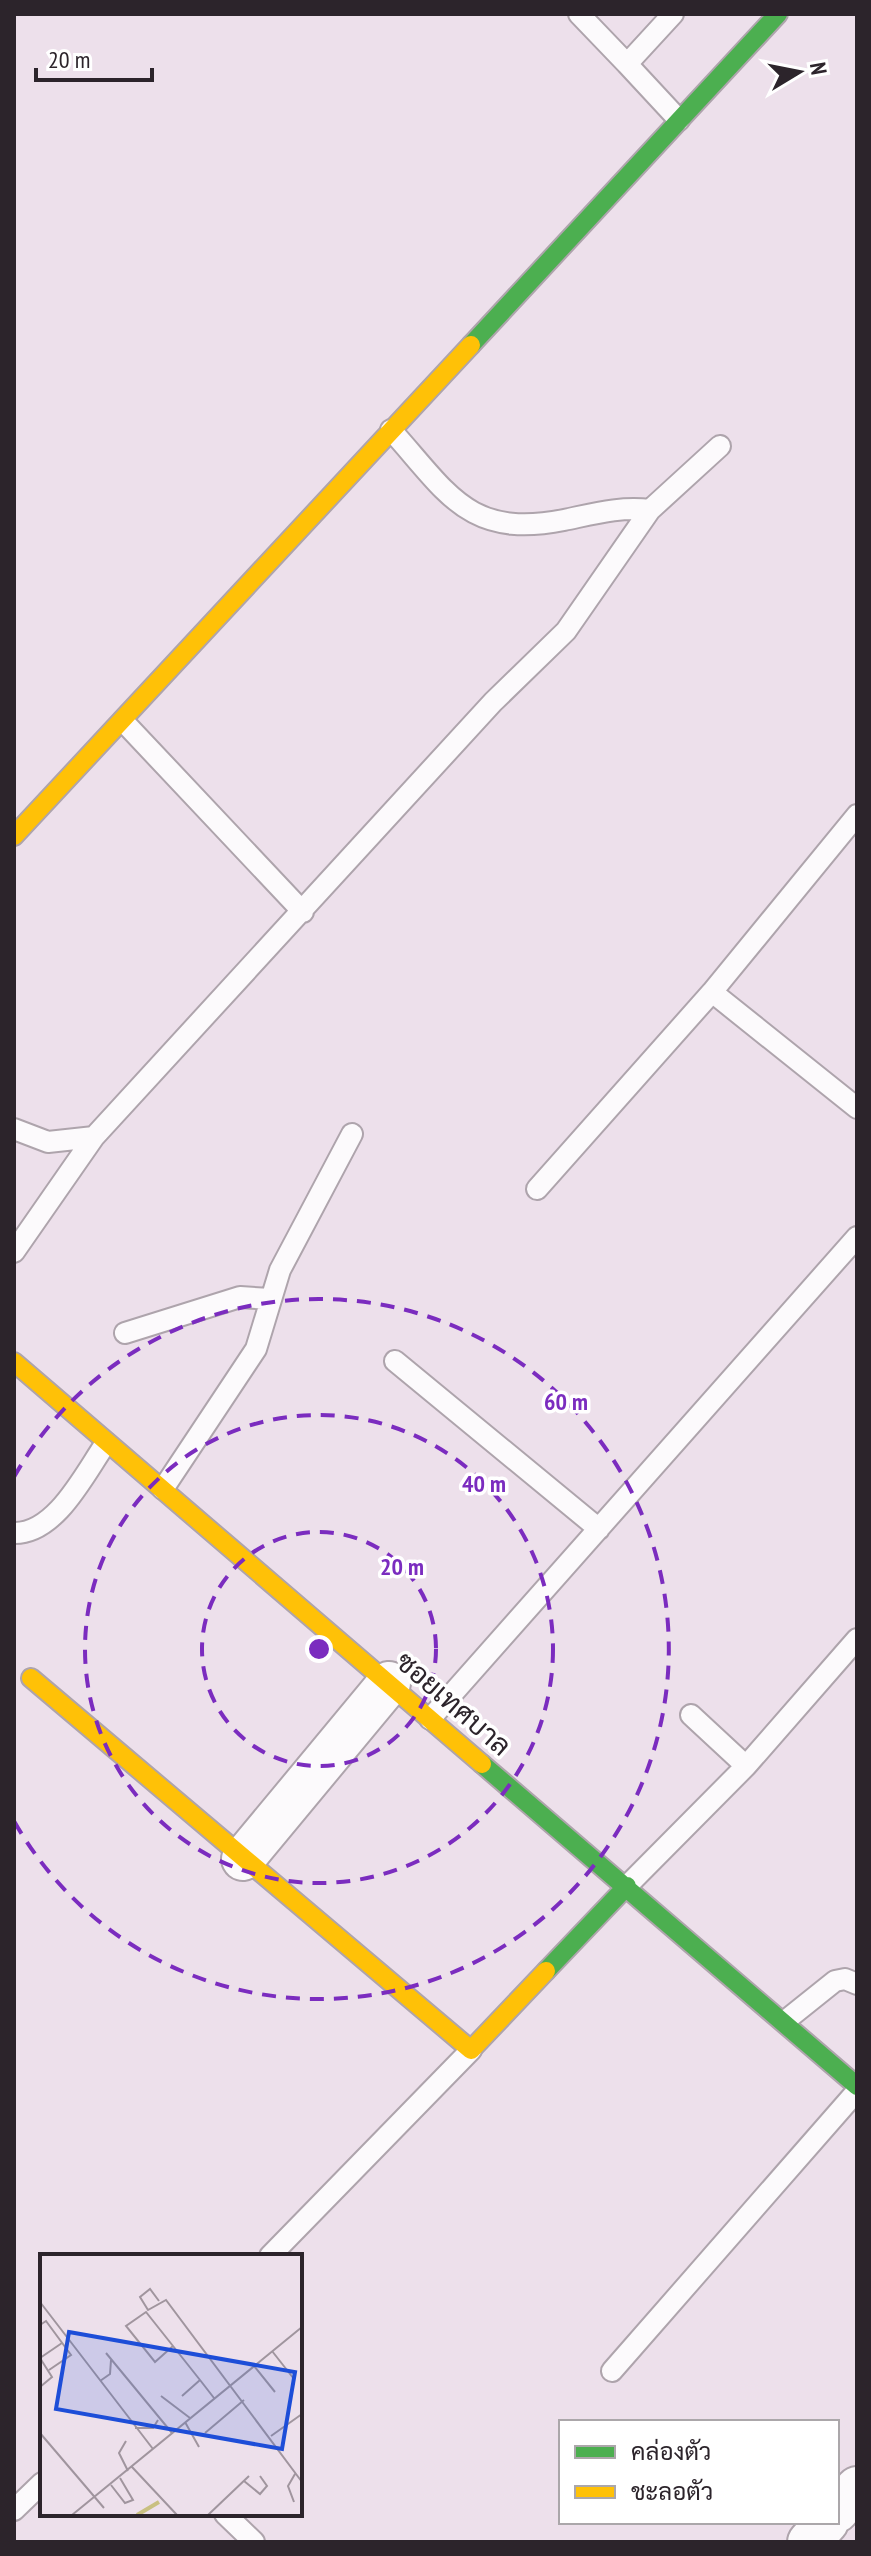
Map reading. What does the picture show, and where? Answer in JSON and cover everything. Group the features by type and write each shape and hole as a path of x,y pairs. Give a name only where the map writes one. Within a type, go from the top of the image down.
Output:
{"street":[{"path":"14,836 778,14"},
{"name":"ซอยเทศบาล","path":"14,1362 785,2021 857,2088"},
{"path":"31,1678 471,2050 627,1886"},
{"path":"243,1859 389,1683"},
{"path":"839,2509 857,2488"},
{"path":"809,2542 825,2524"}],"lane":[{"path":"579,14 679,120"},
{"path":"627,64 673,14"},
{"path":"391,430 461,507 496,522 534,526 629,507 650,510"},
{"path":"14,1252 94,1137 493,702 566,631 650,510 720,446"},
{"path":"123,721 303,912"},
{"path":"537,1189 712,992 857,815"},
{"path":"712,992 857,1108"},
{"path":"14,1129 48,1142 94,1137"},
{"path":"163,1489 256,1349 270,1299 296,1234 352,1134"},
{"path":"430,1719 857,1237"},
{"path":"125,1333 240,1297 270,1299"},
{"path":"395,1361 599,1529"},
{"path":"14,1533 38,1528 66,1500 106,1443"},
{"path":"627,1886 746,1766 857,1639"},
{"path":"691,1715 746,1766"},
{"path":"785,2021 835,1981 845,1979 857,1984"},
{"path":"272,2254 471,2050"},
{"path":"612,2371 857,2088"},
{"path":"14,2510 40,2485"},
{"path":"227,2516 254,2542"}],"traffic: fast":[{"path":"471,345 778,14"},
{"path":"482,1764 857,2086"},
{"path":"546,1971 627,1886"}],"traffic: slow":[{"path":"14,836 471,345"},
{"path":"14,1362 482,1764"},
{"path":"31,1678 471,2050 546,1971"}]}
